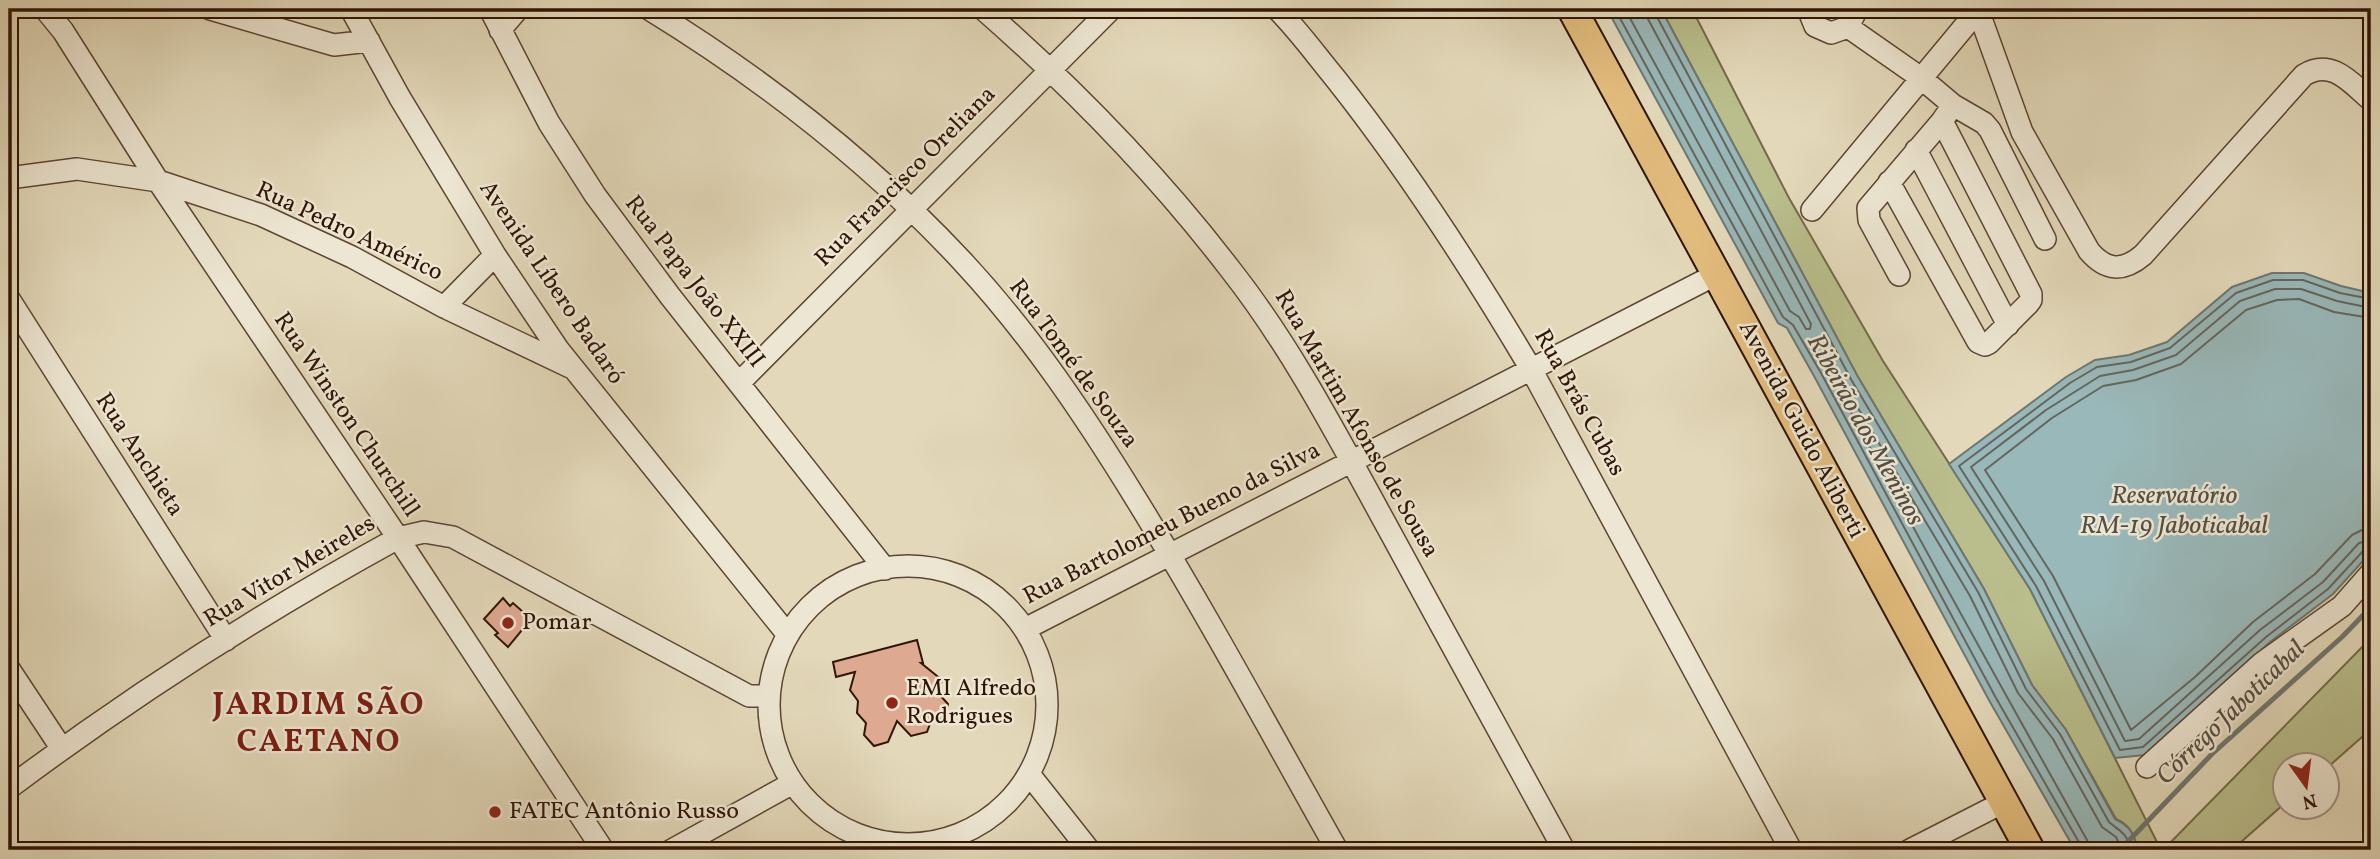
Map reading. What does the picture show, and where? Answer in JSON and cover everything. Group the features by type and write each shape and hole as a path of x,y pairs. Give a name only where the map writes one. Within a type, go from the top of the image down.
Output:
{"main road":[{"name":"Avenida Guido Aliberti","path":"1572,9 2030,850"}],"street":[{"name":"Rua Winston Churchill","path":"45,9 603,850"},
{"path":"210,9 334,45 369,41"},
{"name":"Avenida Líbero Badaró","path":"351,9 400,98 495,255 574,369 788,635"},
{"name":"Rua Papa João XXIII","path":"490,9 549,123 595,195 885,569"},
{"path":"500,30 518,9"},
{"name":"Rua Tomé de Souza","path":"649,9 747,73 848,153 964,263 1057,378 1094,429 1171,554 1337,850"},
{"name":"Rua Martim Afonso de Sousa","path":"983,9 1051,69 1178,204 1269,322 1351,461 1564,850"},
{"name":"Rua Francisco Oreliana","path":"739,383 1111,9"},
{"name":"Rua Brás Cubas","path":"1277,9 1371,124 1450,238 1531,369 1791,850"},
{"path":"1808,9 1815,26 1831,33 1853,18 1921,78 1947,113 2031,294 2031,300 1989,343 1981,345 1978,342 1889,182"},
{"path":"1812,210 1978,10"},
{"path":"1978,10 2010,105 2037,163 2089,251 2097,261 2107,266 2133,264 2304,75 2321,68 2329,69 2344,77 2371,100"},
{"path":"1899,275 1868,214 1870,204 1947,113"},
{"path":"1947,113 1984,123 1990,130 2045,239"},
{"path":"1916,150 2008,325"},
{"name":"Rua Pedro Américo","path":"9,178 77,169 158,181 261,215 352,257 444,307 574,369"},
{"path":"444,307 495,255"},
{"name":"Rua Bartolomeu Bueno da Silva","path":"1026,629 1717,274"},
{"name":"Rua Anchieta","path":"9,299 226,640"},
{"name":"Rua Vitor Meireles","path":"9,788 62,749 226,640 398,538 424,532 453,537 749,696 768,696"},
{"path":"906,565 945,570 980,586 1010,610 1026,629 1044,674 1048,708 1043,743 1029,775 1006,805 975,828 942,846 917,847 888,843 859,836 833,824 810,806 791,784 772,741 768,696 772,668 788,635 804,611 834,587 868,571 885,569 906,565"},
{"path":"2147,767 2262,663 2342,606 2371,573"},
{"path":"9,669 62,749"},
{"path":"1029,775 1089,850"},
{"path":"672,850 791,784"},
{"path":"1910,850 2004,802"}],"green space":[{"path":"1661,9 1692,9 1789,198 1883,361 2030,589 2161,850 2138,850 2131,832 2116,819 2066,730 2032,685 1984,589 1858,377"},
{"path":"2371,638 2371,729 2342,755 2342,750 2272,750 2272,815 2232,850 2163,850"}],"water":[{"name":"Ribeirão dos Meninos","path":"1607,9 1661,9 1858,377 1984,589 2032,685 2066,730 2115,819 2131,832 2138,850 2075,850 1990,702 1787,328 1778,323"},
{"name":"Reservatório RM-19 Jaboticabal","path":"2272,273 2304,273 2371,293 2371,552 2333,594 2270,642 2145,755 2115,758 2030,589 1949,464 2066,377 2095,360 2129,355 2167,342 2232,287"}],"building":[{"name":"Pomar","path":"503,598 510,606 513,603 531,619 508,647 484,619"},
{"path":"917,640 921,663 942,680 938,693 948,704 944,718 931,721 927,732 911,736 897,721 888,742 874,746 864,735 866,723 857,713 858,701 850,690 855,672 836,677 833,662"}],"waterway":[{"name":"Córrego Jaboticabal","path":"2120,850 2212,754 2342,637 2371,607"}],"place":[{"name":"Pomar","path":"508,623"},
{"name":"EMI Alfredo Rodrigues","path":"892,703"},
{"name":"FATEC Antônio Russo","path":"495,812"}],"district":[{"name":"JARDIM SÃO CAETANO","path":"319,724"}]}
